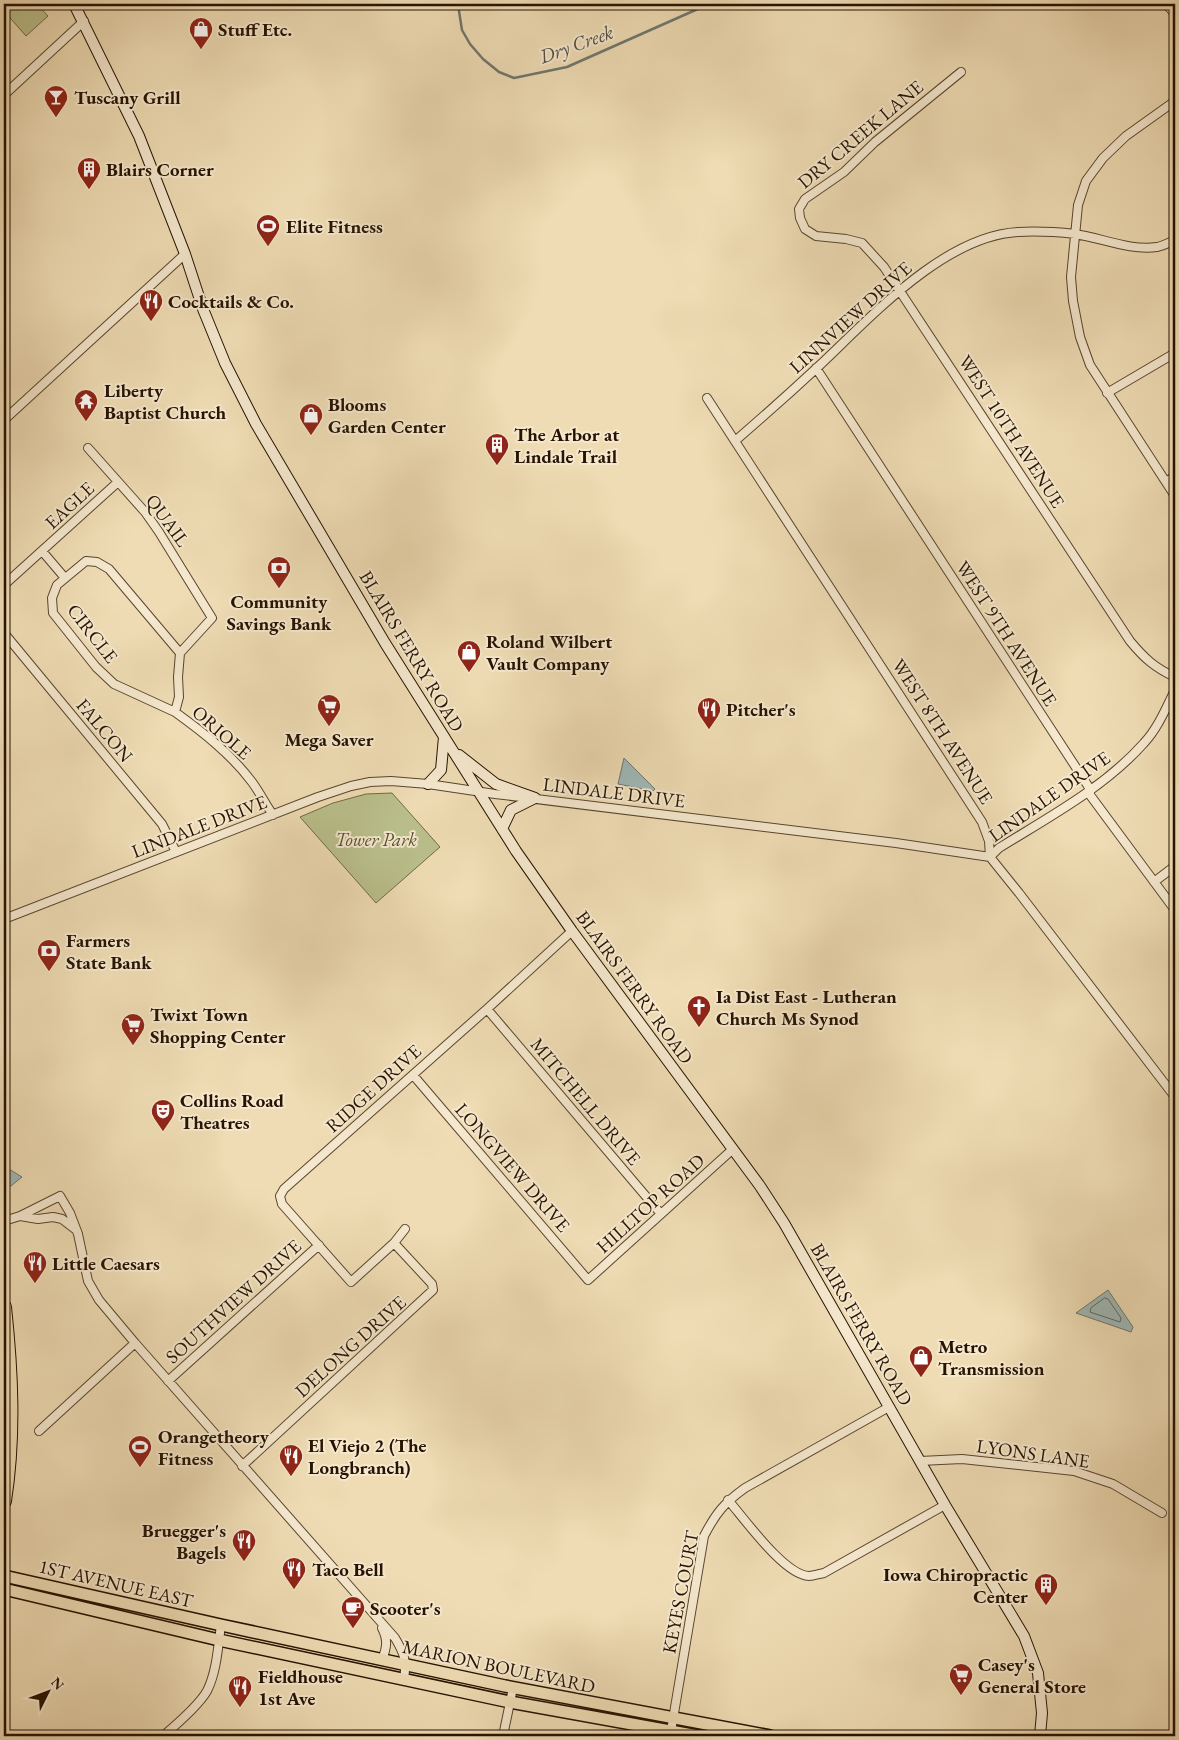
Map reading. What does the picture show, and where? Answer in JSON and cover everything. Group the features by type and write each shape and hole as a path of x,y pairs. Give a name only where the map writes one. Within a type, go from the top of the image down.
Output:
{"highway":[{"path":"4,1307 9,1354 11,1405 9,1469 4,1501"}],"main road":[{"name":"BLAIRS FERRY ROAD","path":"74,4 139,136 186,257 203,309 225,363 249,414 385,643 502,829 572,931 733,1149 784,1223 945,1506 1024,1636 1038,1673 1042,1713 1040,1736"},
{"path":"428,784 441,770 444,737"},
{"path":"451,748 496,784 535,798"},
{"path":"502,829 511,810 535,798"},
{"name":"1ST AVENUE EAST","path":"4,1576 221,1625"},
{"name":"1ST AVENUE EAST","path":"4,1589 219,1640"},
{"name":"MARION BOULEVARD","path":"221,1625 513,1688 770,1736"},
{"name":"MARION BOULEVARD","path":"219,1640 510,1702 698,1736"}],"street":[{"path":"1166,4 1175,14"},
{"path":"4,95 84,21"},
{"name":"DRY CREEK LANE","path":"805,229 800,218 799,209 806,199 844,172 875,142 961,72"},
{"path":"1175,101 1126,136 1103,158 1086,182 1078,204 1071,277 1073,301 1080,336 1090,365 1175,496"},
{"name":"WEST 10TH AVENUE","path":"805,229 816,236 846,239 862,243 874,254 900,290 1130,641 1146,660 1175,678"},
{"name":"LINNVIEW DRIVE","path":"735,441 900,290 954,252 990,236 1017,232 1075,234 1133,246 1158,247 1175,240"},
{"path":"4,420 186,257"},
{"path":"1107,393 1175,353"},
{"name":"WEST 9TH AVENUE","path":"816,368 1090,789 1090,795 1175,910"},
{"name":"WEST 8TH AVENUE","path":"707,398 982,822 989,841 990,857 1175,1097"},
{"name":"QUAIL","path":"88,448 145,512 212,618 180,654"},
{"path":"1166,482 1175,476"},
{"name":"EAGLE","path":"42,551 118,482"},
{"path":"4,585 42,551 65,578"},
{"name":"CIRCLE","path":"175,712 114,684 96,667 53,613 52,598 57,585 86,561 96,562 109,569 180,654"},
{"name":"FALCON","path":"4,633 162,824 176,852"},
{"name":"ORIOLE","path":"180,654 179,697 175,712 208,736 236,762 254,784 273,816"},
{"name":"LINDALE DRIVE","path":"4,919 351,786 370,782 391,781 428,784 896,843 990,857 999,848 1108,777 1145,742 1163,716 1175,690"},
{"path":"1154,882 1175,866"},
{"name":"RIDGE DRIVE","path":"394,1243 350,1282 282,1204 280,1196 284,1189 572,931"},
{"name":"MITCHELL DRIVE","path":"487,1009 661,1214"},
{"name":"LONGVIEW DRIVE","path":"413,1075 588,1280"},
{"name":"HILLTOP ROAD","path":"588,1280 733,1149"},
{"path":"4,1221 20,1216 60,1196 77,1230 88,1281 99,1300 242,1466 395,1638 401,1648 406,1665 404,1679"},
{"path":"20,1216 38,1219 53,1217 62,1219 77,1230"},
{"path":"394,1243 405,1229"},
{"name":"DELONG DRIVE","path":"242,1466 433,1290 432,1284 394,1243"},
{"name":"SOUTHVIEW DRIVE","path":"168,1380 319,1245"},
{"path":"39,1431 135,1343"},
{"name":"KEYES COURT","path":"671,1731 704,1536 715,1515 728,1500 745,1488 889,1407"},
{"name":"LYONS LANE","path":"920,1460 962,1459 1074,1471 1113,1484 1162,1513"},
{"path":"728,1500 781,1561 794,1571 808,1576 824,1573 945,1506"},
{"path":"378,1619 387,1638 387,1648 382,1660"},
{"path":"163,1736 184,1717 206,1692 214,1674 221,1625"},
{"path":"504,1736 513,1688"}],"green space":[{"path":"4,4 37,4 48,16 26,36 4,11"},
{"name":"Tower Park","path":"392,793 440,847 376,903 300,817 333,803 366,794"}],"water":[{"path":"624,758 655,789 653,791 618,784"},
{"path":"4,1166 22,1177 11,1186 4,1186"},
{"path":"1108,1290 1133,1327 1131,1332 1076,1313"}],"waterway":[{"name":"Dry Creek","path":"460,4 459,11 462,30 470,44 483,59 499,72 514,78 567,67 709,4"}],"place":[{"name":"Stuff Etc.","path":"201,50"},
{"name":"Tuscany Grill","path":"56,118"},
{"name":"Blairs Corner","path":"89,190"},
{"name":"Elite Fitness","path":"268,247"},
{"name":"Cocktails & Co.","path":"151,322"},
{"name":"Liberty Baptist Church","path":"86,422"},
{"name":"Blooms Garden Center","path":"311,436"},
{"name":"The Arbor at Lindale Trail","path":"497,466"},
{"name":"Community Savings Bank","path":"279,589"},
{"name":"Roland Wilbert Vault Company","path":"469,673"},
{"name":"Mega Saver","path":"329,727"},
{"name":"Pitcher's","path":"709,730"},
{"name":"Farmers State Bank","path":"49,972"},
{"name":"Ia Dist East - Lutheran Church Ms Synod","path":"699,1028"},
{"name":"Twixt Town Shopping Center","path":"133,1046"},
{"name":"Collins Road Theatres","path":"163,1132"},
{"name":"Little Caesars","path":"35,1284"},
{"name":"Metro Transmission","path":"921,1378"},
{"name":"Orangetheory Fitness","path":"140,1468"},
{"name":"El Viejo 2 (The Longbranch)","path":"291,1477"},
{"name":"Bruegger's Bagels","path":"244,1562"},
{"name":"Taco Bell","path":"294,1590"},
{"name":"Iowa Chiropractic Center","path":"1046,1606"},
{"name":"Scooter's","path":"353,1629"},
{"name":"Casey's General Store","path":"961,1696"},
{"name":"Fieldhouse 1st Ave","path":"240,1708"}]}
